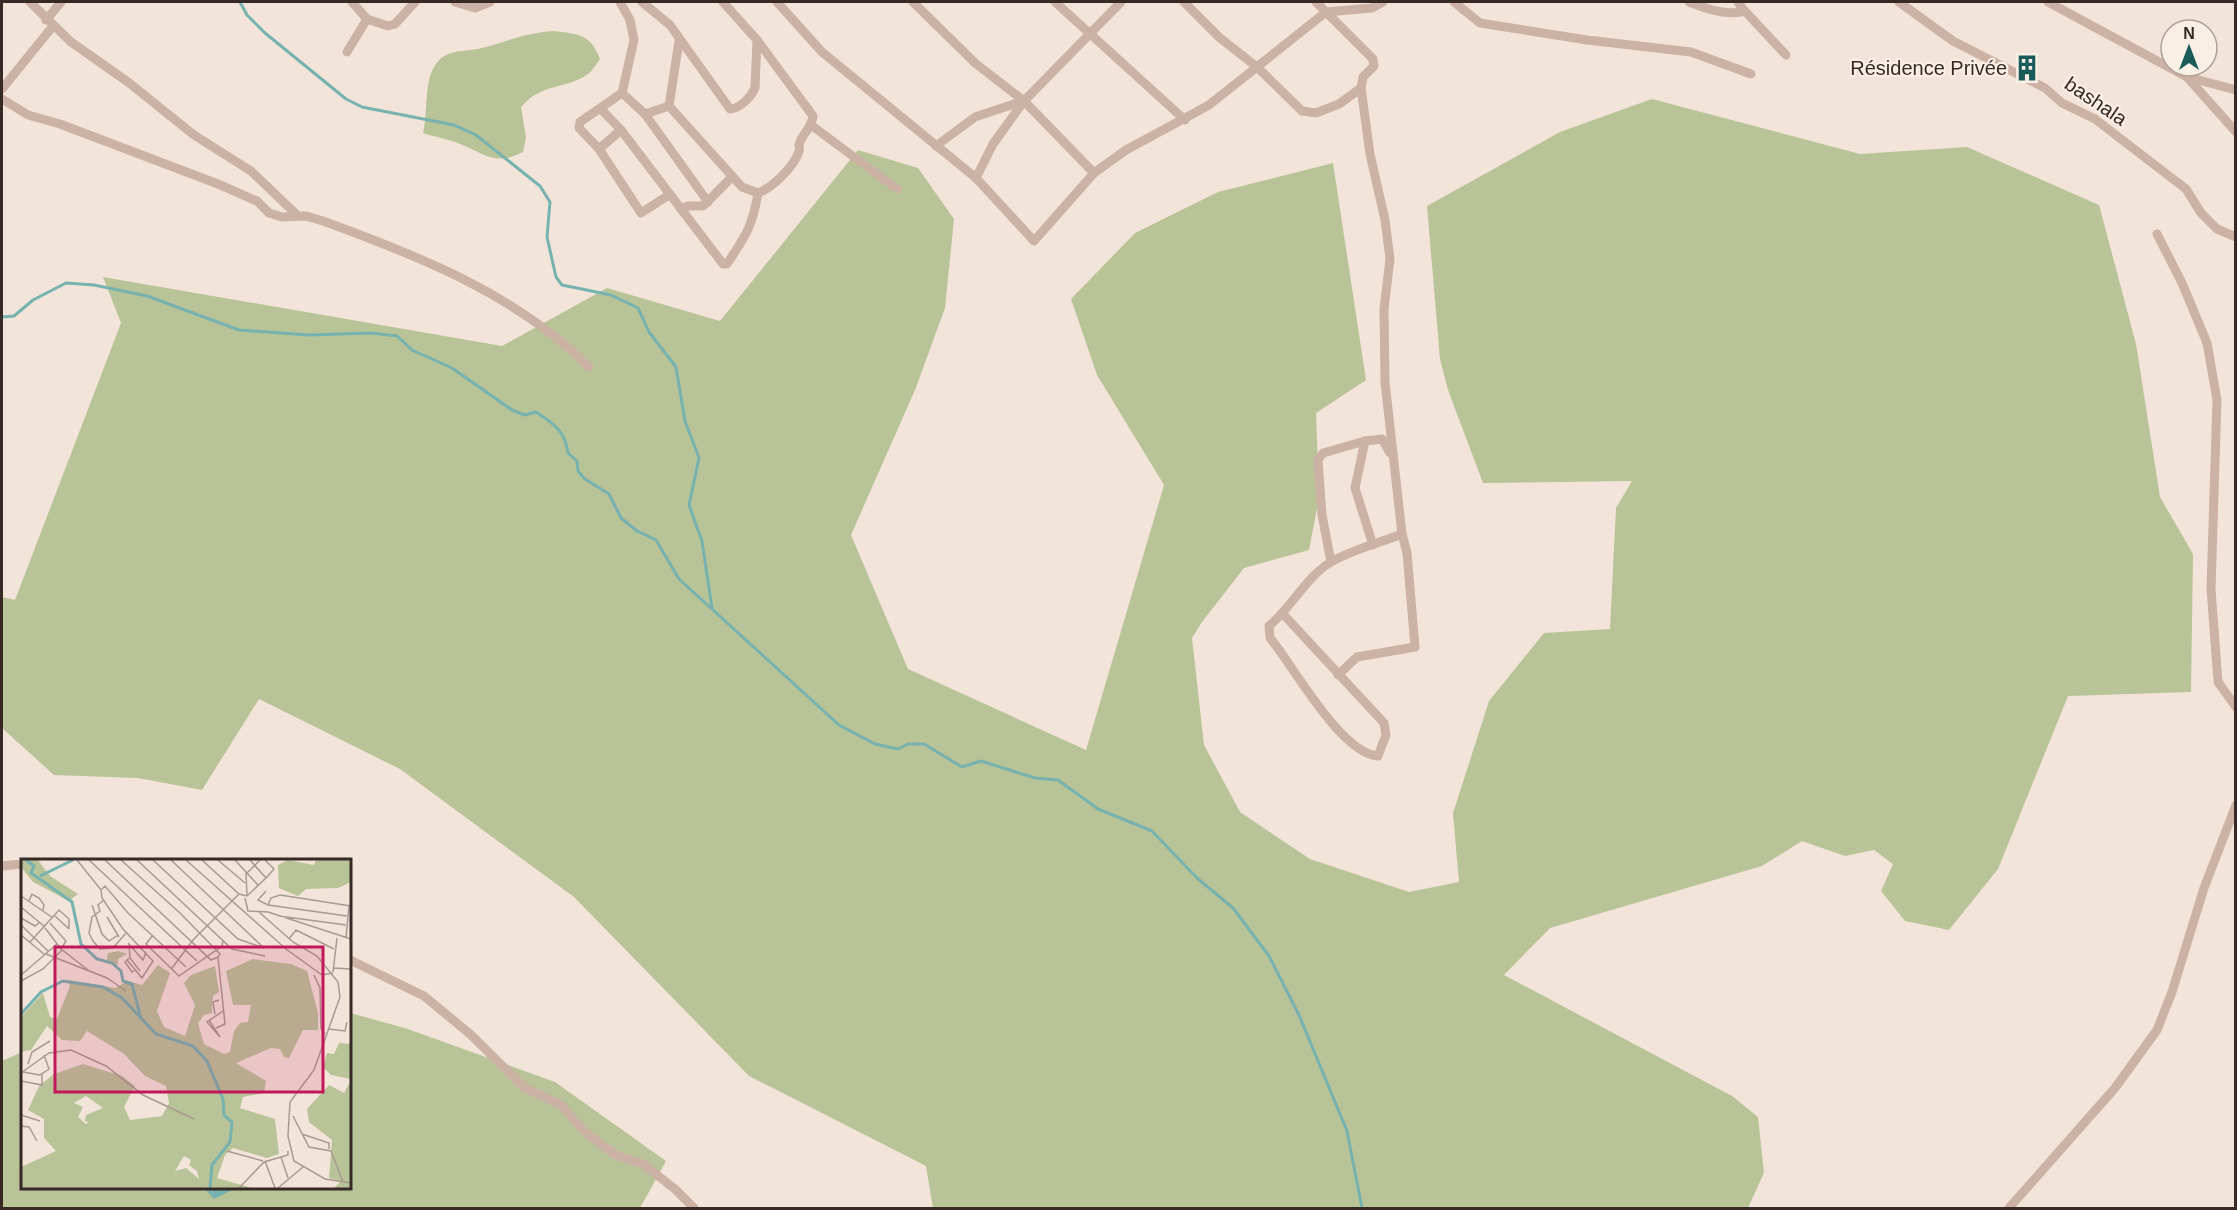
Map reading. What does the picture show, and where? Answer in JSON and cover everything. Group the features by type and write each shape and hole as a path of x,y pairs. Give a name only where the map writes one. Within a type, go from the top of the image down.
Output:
{"street":[{"path":"30,2 49,23 194,135 251,171 298,216"},
{"path":"2,89 49,23 61,2"},
{"path":"352,2 367,19 388,26 395,24 415,2"},
{"path":"455,2 475,8 490,2"},
{"path":"620,2 630,21 634,40 622,93 579,125 599,149 641,213 669,195"},
{"path":"642,2 666,21 727,106 734,109 752,95 755,88 757,40"},
{"path":"601,109 621,130 669,195 705,238 719,262 727,264 741,245 754,220 758,193 779,178 792,162 801,140 812,125 812,112 778,71 757,40 723,2"},
{"path":"777,2 822,52 976,178 1034,241 1094,173 1126,150 1185,120 1326,12 1372,8 1383,2"},
{"path":"913,2 975,63 1024,101 1094,173"},
{"path":"1055,2 1185,120"},
{"path":"976,178 993,144 1024,101 1121,2"},
{"path":"1184,2 1220,38 1257,67 1302,111 1316,113 1340,104 1361,88"},
{"path":"1316,2 1373,59 1373,68 1363,77 1361,88 1370,154 1385,220 1390,259 1385,281 1384,343 1392,458 1400,502 1402,534 1407,553 1415,646 1357,657 1338,675"},
{"path":"1454,2 1480,23 1587,40 1691,52 1750,74"},
{"path":"1689,2 1717,11 1736,13 1741,12 1740,5"},
{"name":"bashala","path":"1899,2 1953,41 2045,88 2062,103 2096,119 2139,155 2180,184 2193,197 2208,221 2224,233 2235,237"},
{"path":"2048,2 2159,61"},
{"path":"1740,5 1786,55"},
{"path":"347,52 367,19"},
{"path":"669,106 679,41"},
{"path":"2189,78 2235,132"},
{"path":"2194,78 2235,90"},
{"path":"622,93 645,114 708,202"},
{"path":"2,99 28,115 60,124 218,184 257,201 269,213 282,217 298,216 323,221 434,264 533,320 569,347 589,367"},
{"path":"936,146 975,117 1024,101"},
{"path":"645,114 669,106"},
{"path":"669,106 742,187 758,193"},
{"path":"812,125 897,189"},
{"path":"599,149 621,130"},
{"path":"681,209 691,205 699,207 708,202 732,177"},
{"path":"2157,234 2182,283 2206,344 2217,400 2211,589 2218,682 2235,707"},
{"path":"1331,562 1322,514 1318,460 1323,453 1365,441 1382,439 1392,458"},
{"path":"1365,441 1355,488 1373,545"},
{"path":"1283,614 1384,723 1386,735 1378,756 1362,748 1337,730 1270,638 1269,626 1283,614 1308,582 1331,562 1402,534"},
{"path":"2009,1209 2115,1088 2157,1030 2172,993 2204,888 2235,804"},
{"path":"2,866 21,864"},
{"path":"351,960 424,996 470,1034 525,1088 561,1106 585,1132 618,1156 643,1164 694,1209"}],"green space":[{"path":"554,31 570,33 588,40 600,59 588,74 546,90 529,99 521,107 526,138 523,152 498,159 456,142 423,133 430,76 437,62 443,57 525,35"},
{"path":"1652,99 1860,154 1967,147 2099,205 2136,344 2160,497 2193,554 2191,692 2068,696 1998,869 1949,930 1905,921 1881,891 1893,864 1874,850 1845,856 1802,841 1762,866 1550,928 1504,975 1732,1096 1758,1117 1764,1173 1748,1208 933,1208 926,1166 749,1076 574,897 400,769 259,699 202,790 138,778 54,775 2,728 2,597 15,600 121,323 103,277 502,346 607,288 720,321 858,150 918,168 954,219 945,308 915,390 851,535 908,669 1086,750 1164,485 1097,375 1071,299 1135,233 1218,192 1333,163 1366,380 1316,413 1319,498 1309,550 1244,568 1192,638 1204,745 1240,812 1310,859 1409,892 1459,882 1453,813 1489,701 1544,633 1610,629 1616,508 1632,481 1483,483 1448,390 1440,359 1427,206 1560,132"},
{"path":"351,1013 405,1028 555,1082 666,1161 640,1208 2,1208 2,1061 21,1052 21,1189 351,1189"}],"water":[{"path":"205,1189 234,1189 214,1199"}],"waterway":[{"path":"240,2 247,15 265,33 346,99 362,107 454,125 476,135 540,186 550,202 547,237 556,277 562,285 611,295 638,308 649,332 676,367 685,421 699,458 689,505 702,541 712,608"},
{"path":"2,317 14,316 33,300 66,283 94,285 147,296 239,330 308,335 371,333 397,336 412,350 452,368 512,410 525,415 536,412 558,429 567,445 568,453 577,461 578,471 585,479 609,494 621,518 637,531 656,540 679,579 839,725 875,744 898,749 908,744 924,744 962,767 981,761 1035,778 1058,780 1098,809 1152,831 1197,878 1233,908 1269,956 1299,1015 1347,1131 1362,1208"}],"place":[{"name":"Résidence Privée","path":"2027,68"}]}
